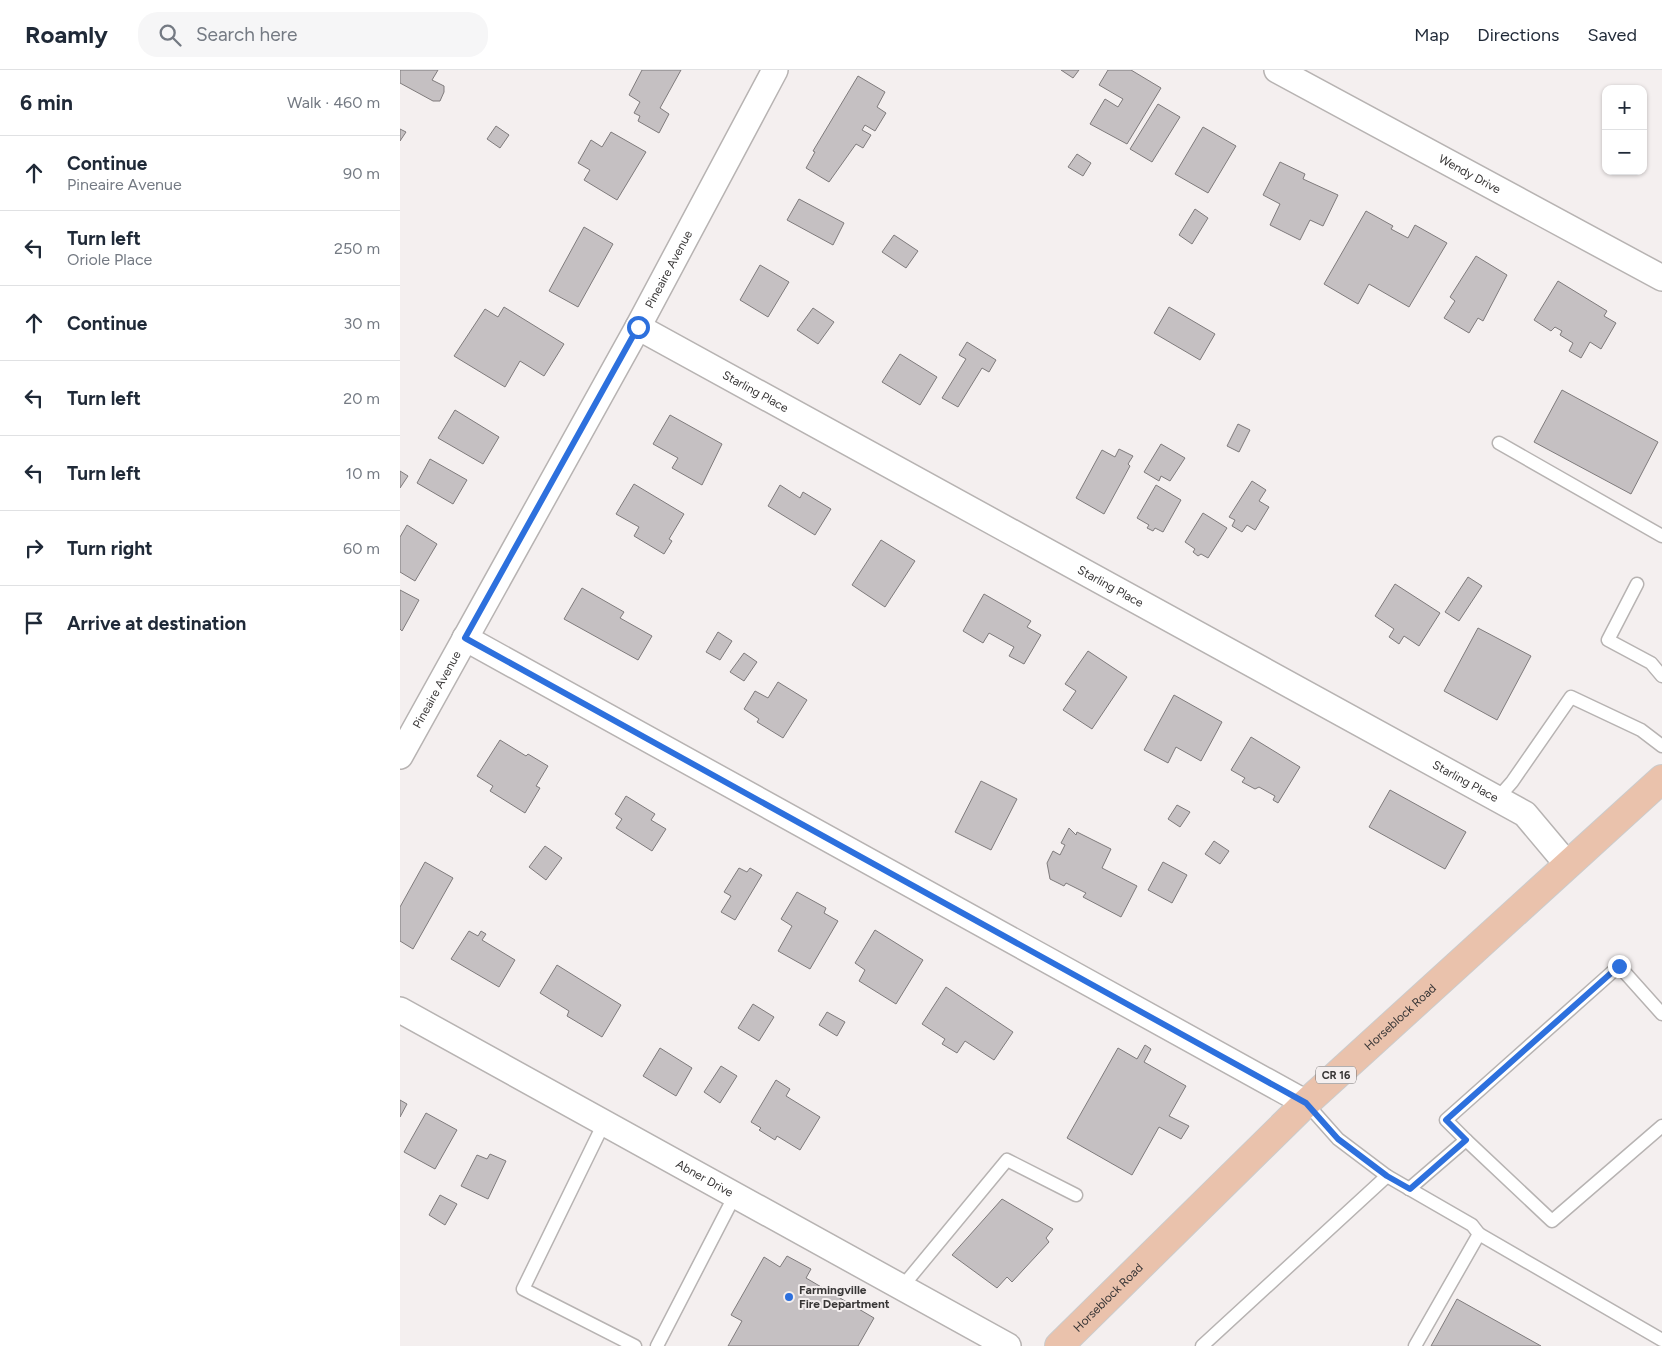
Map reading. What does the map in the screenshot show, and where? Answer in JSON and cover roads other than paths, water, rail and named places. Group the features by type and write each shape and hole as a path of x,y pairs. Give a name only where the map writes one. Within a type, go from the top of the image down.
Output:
{"main road":[{"name":"Horseblock Road","path":"1059,1346 1306,1103 1662,779"}],"street":[{"name":"Pineaire Avenue","path":"400,756 638,327 775,70"},
{"name":"Wendy Drive","path":"1277,70 1662,278"},
{"name":"Starling Place","path":"638,327 1525,814 1567,864"},
{"path":"465,638 1306,1103"},
{"name":"Abner Drive","path":"400,1010 1008,1346"}],"lane":[{"path":"1499,443 1662,536"},
{"path":"1637,584 1608,640 1651,664 1662,676"},
{"path":"1497,799 1512,782 1571,696 1641,730 1662,746"},
{"path":"1662,1014 1619,966 1446,1120 1552,1221 1662,1126"},
{"path":"1306,1103 1338,1139 1387,1176 1472,1225 1479,1234 1662,1340"},
{"path":"604,1123 524,1289 635,1346"},
{"path":"1410,1189 1466,1140"},
{"path":"902,1287 1007,1160 1076,1195"},
{"path":"1202,1346 1387,1176"},
{"path":"658,1346 735,1195"},
{"path":"1415,1346 1479,1234"}],"place":[{"name":"Farmingville Fire Department","path":"789,1297"}]}
